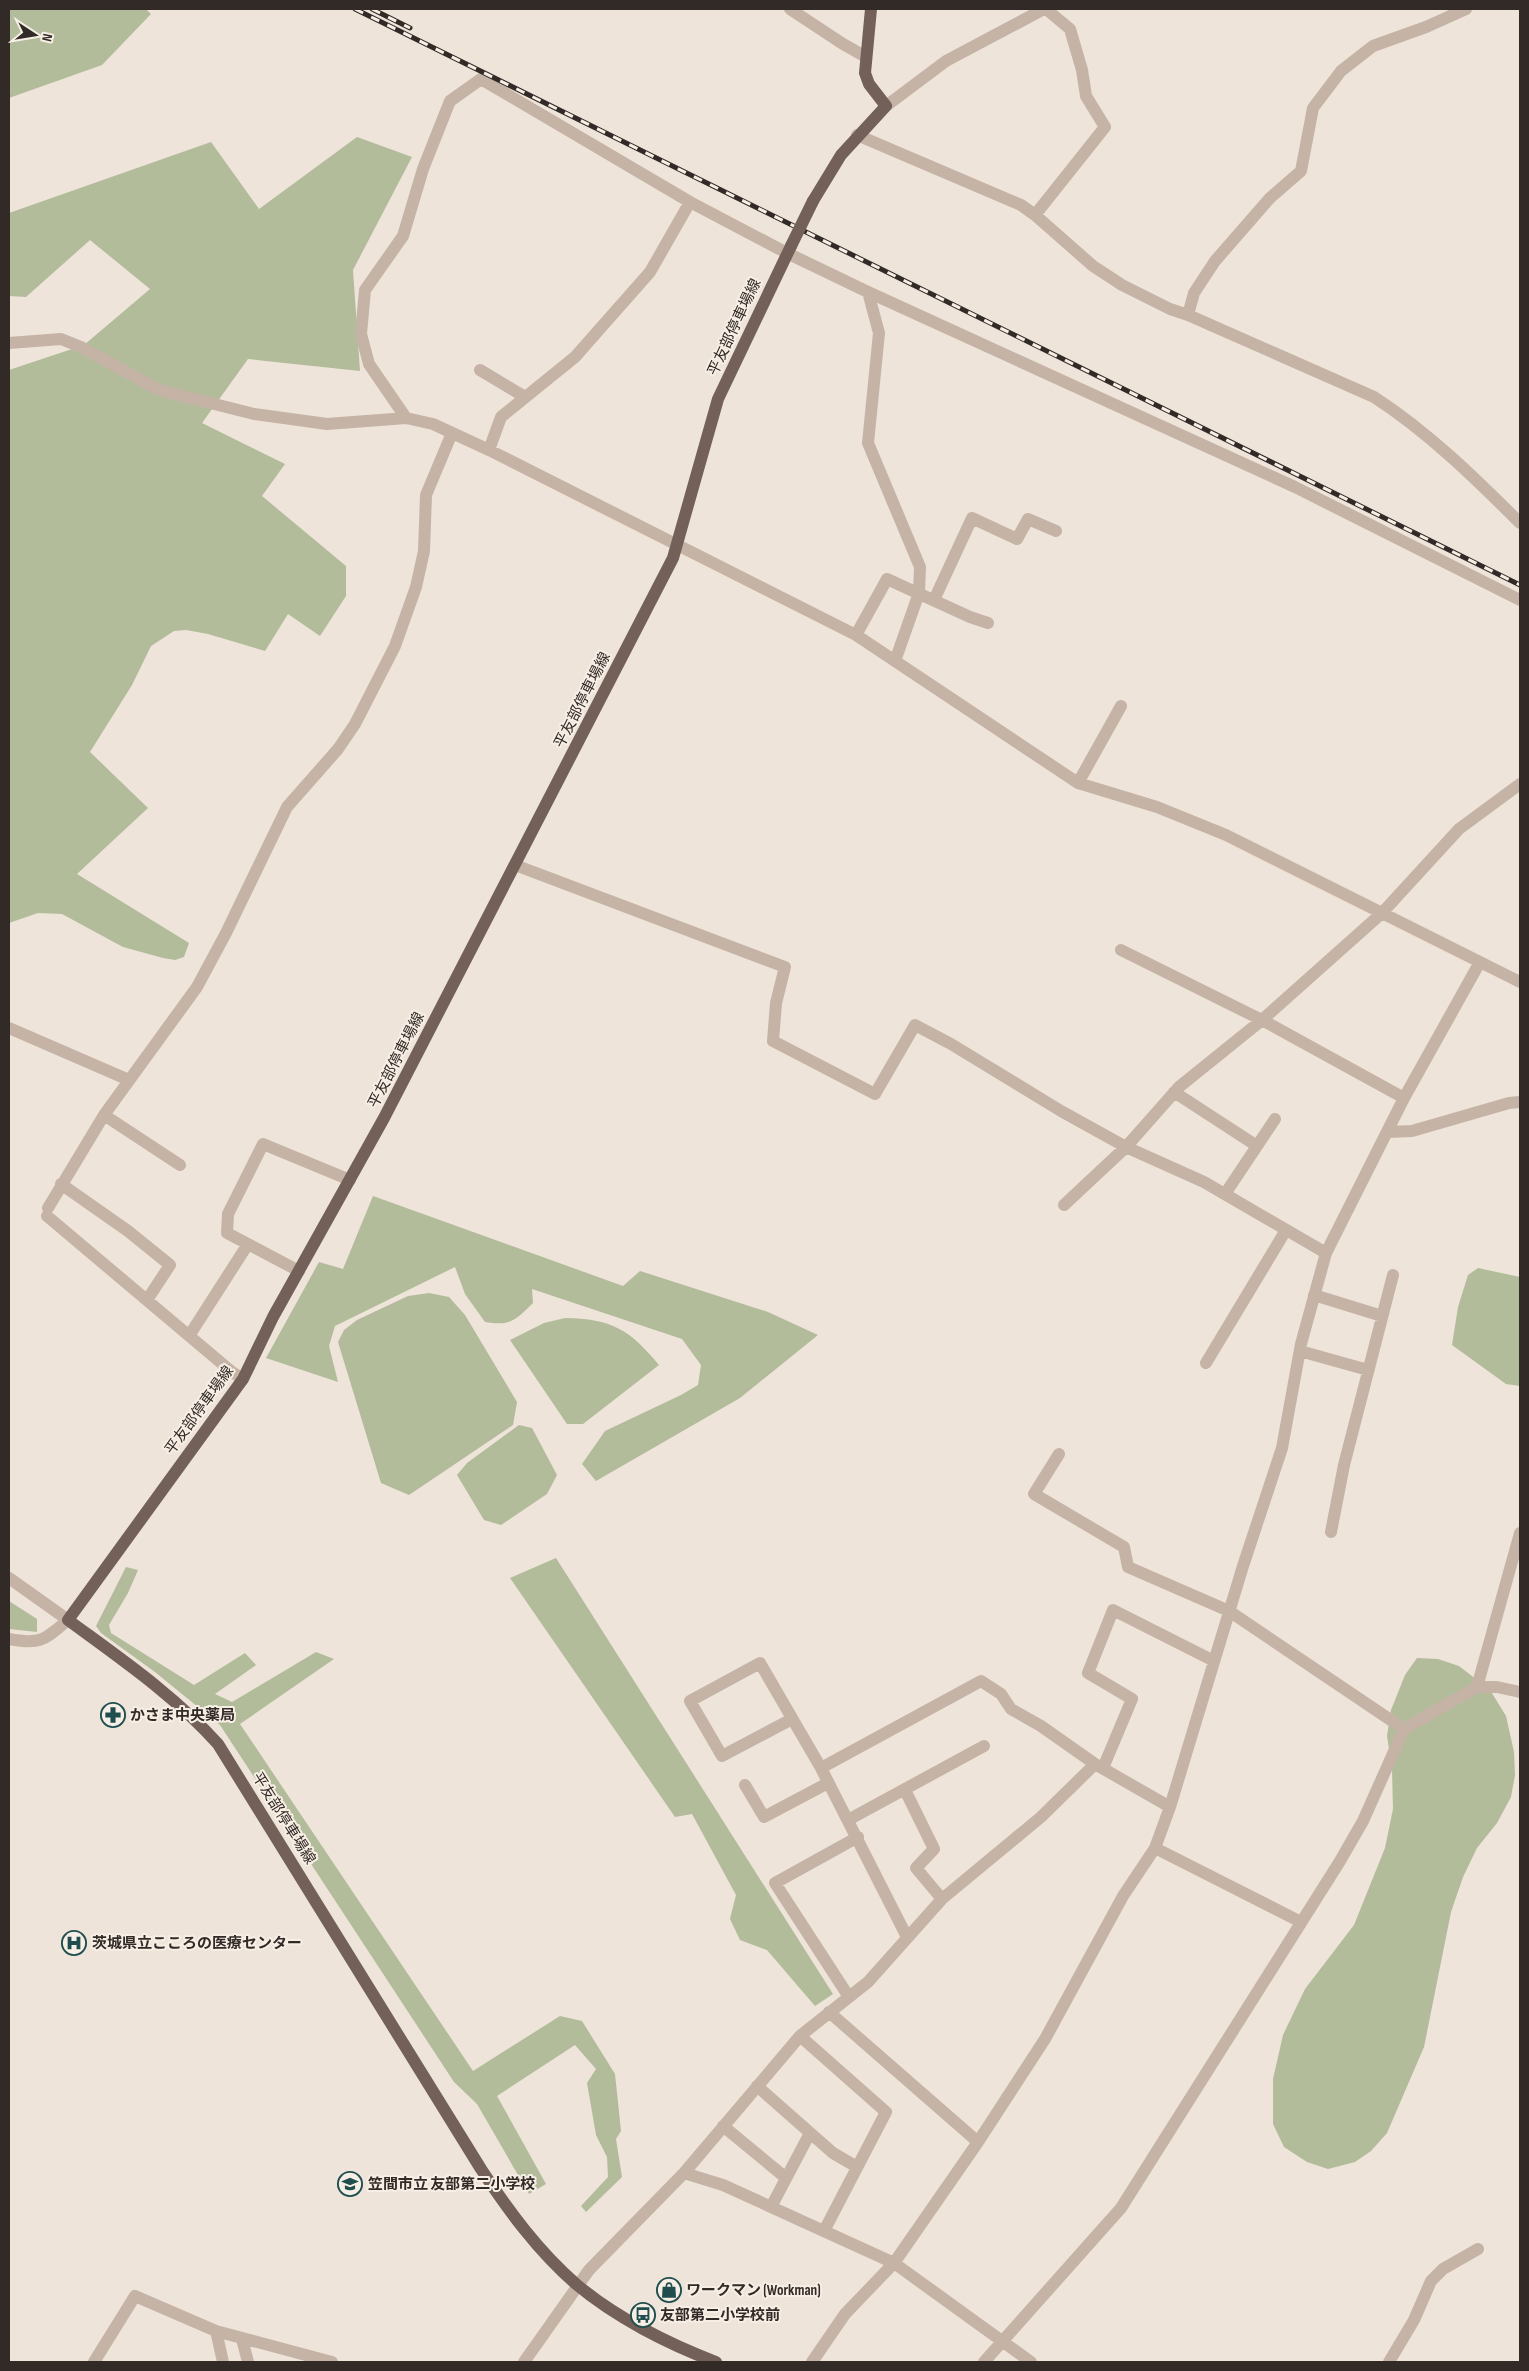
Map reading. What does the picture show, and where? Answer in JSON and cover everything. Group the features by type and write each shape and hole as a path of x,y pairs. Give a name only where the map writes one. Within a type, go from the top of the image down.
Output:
{"main road":[{"path":"857,135 886,106 869,84 865,73 871,9"},
{"name":"平友部停車場線","path":"716,2362 639,2327 577,2284 527,2233 481,2168 218,1744 184,1708 68,1620 243,1379 273,1317 350,1180 674,558 718,399 813,201 828,175 857,135"}],"street":[{"path":"790,9 866,57"},
{"path":"886,106 946,61 1045,9 1070,29 1082,70 1086,96 1105,126 1035,215"},
{"path":"1188,315 1194,293 1215,261 1264,204 1301,171 1313,108 1341,71 1373,46 1426,27 1466,9"},
{"path":"406,418 369,364 361,334 365,290 403,236 423,168 450,101 481,79 690,202 789,249 868,292 1295,487 1520,600"},
{"path":"857,135 1021,205 1093,266 1150,300 1374,397 1400,414 1488,490 1520,523"},
{"path":"489,450 501,417 575,357 650,272 690,202"},
{"path":"868,292 879,333 868,443 920,567 919,593 895,661"},
{"path":"9,342 61,339 159,390 254,414 327,424 406,418 433,424 678,544 856,635 1078,784 1157,807 1226,834 1520,982"},
{"path":"480,370 525,397"},
{"path":"243,1379 189,1336 48,1212 61,1184 104,1115 197,987 226,933 287,806 338,749 355,724 395,646 421,567 426,495 452,433"},
{"path":"934,600 972,518 1016,540 1028,519 1056,531"},
{"path":"856,635 887,579 970,617 988,623"},
{"path":"1078,784 1120,706"},
{"path":"1064,1205 1126,1147 1174,1092 1262,1020 1382,912 1459,829 1520,784"},
{"path":"515,865 785,967 776,1003 774,1041 875,1094 915,1025 1126,1147 1204,1182 1326,1253"},
{"path":"1121,950 1262,1020 1404,1098"},
{"path":"812,2362 845,2314 894,2264 978,2142 1045,2039 1123,1896 1155,1848 1170,1807 1229,1611 1282,1448 1300,1351 1326,1253 1404,1098 1480,962"},
{"path":"9,1028 129,1080"},
{"path":"1174,1092 1257,1146"},
{"path":"1387,1132 1412,1131 1508,1103 1520,1102"},
{"path":"104,1115 180,1164"},
{"path":"1225,1194 1275,1119"},
{"path":"299,1271 228,1233 228,1214 262,1144 350,1180"},
{"path":"61,1184 128,1231 170,1266 147,1300"},
{"path":"1206,1363 1286,1230"},
{"path":"189,1336 248,1244"},
{"path":"1330,1532 1344,1465 1393,1275"},
{"path":"1314,1295 1382,1316"},
{"path":"1300,1351 1368,1370"},
{"path":"1059,1454 1034,1494 1124,1547 1128,1567 1229,1611 1404,1729"},
{"path":"1476,1687 1520,1533"},
{"path":"9,1578 68,1620 45,1639 22,1641 9,1639"},
{"path":"524,2362 577,2284 684,2173 800,2036 868,1982 942,1899 1099,1766 1132,1699 1088,1673 1113,1610 1214,1661"},
{"path":"792,1719 722,1756 690,1701 760,1663 792,1719 820,1768 858,1837 907,1937"},
{"path":"820,1768 981,1681 1001,1694 1010,1709 1041,1726 1099,1766 1170,1807"},
{"path":"984,2362 1003,2343 1121,2208 1363,1821 1404,1729 1476,1687 1497,1687 1520,1692"},
{"path":"848,1820 984,1746"},
{"path":"744,1785 764,1817 828,1783"},
{"path":"905,1790 934,1849 916,1868 942,1899"},
{"path":"849,1997 775,1883 858,1837"},
{"path":"1155,1848 1301,1922"},
{"path":"829,2012 978,2142"},
{"path":"800,2036 886,2112 824,2231"},
{"path":"757,2086 833,2153 857,2167"},
{"path":"724,2126 786,2178"},
{"path":"771,2207 810,2133"},
{"path":"684,2173 723,2185 894,2264 1031,2362"},
{"path":"1389,2362 1414,2320 1432,2281 1443,2269 1478,2249"},
{"path":"94,2362 135,2296 216,2331 332,2362"},
{"path":"216,2331 224,2362"},
{"path":"242,2338 248,2362"}],"green space":[{"path":"9,9 146,9 151,14 102,65 9,98"},
{"path":"357,137 412,157 353,270 360,371 248,359 202,423 285,464 262,496 346,566 346,596 320,636 288,614 265,651 208,634 186,630 174,631 151,646 132,685 90,752 148,808 77,874 189,943 184,957 175,960 123,947 62,914 38,913 9,923 9,370 84,345 150,289 90,240 26,297 9,296 9,213 211,142 259,209"},
{"path":"373,1196 623,1286 640,1271 768,1312 818,1335 740,1398 596,1481 582,1464 605,1431 698,1385 701,1365 682,1339 532,1289 533,1303 512,1321 501,1323 485,1322 465,1294 455,1267 335,1326 329,1346 338,1382 266,1358 319,1262 343,1269"},
{"path":"1478,1268 1520,1277 1520,1386 1506,1384 1452,1345 1458,1307 1468,1275"},
{"path":"429,1293 449,1297 465,1315 517,1402 513,1425 409,1495 381,1483 338,1342 344,1330 357,1320 408,1296"},
{"path":"565,1318 595,1321 618,1328 638,1343 659,1365 583,1424 567,1424 510,1340 544,1323"},
{"path":"519,1425 532,1428 557,1475 547,1494 501,1525 484,1520 457,1475 467,1463"},
{"path":"556,1558 833,1994 815,2006 767,1950 740,1940 730,1919 736,1895 692,1814 675,1817 510,1578"},
{"path":"126,1567 138,1570 128,1593 109,1625 111,1633 194,1685 245,1653 256,1665 215,1694 232,1702 316,1652 334,1659 240,1724 473,2071 560,2016 582,2021 615,2074 621,2131 616,2139 622,2177 586,2212 581,2206 608,2177 607,2157 596,2135 587,2083 596,2069 575,2045 497,2096 546,2184 529,2194 477,2104 454,2082 220,1725 155,1672 101,1633 96,1626"},
{"path":"9,1601 37,1619 37,1632 9,1629"},
{"path":"1417,1658 1438,1659 1459,1666 1490,1690 1506,1716 1514,1752 1515,1775 1511,1797 1497,1823 1477,1848 1463,1877 1451,1912 1424,2047 1387,2133 1371,2151 1355,2162 1328,2169 1307,2162 1284,2147 1273,2124 1273,2079 1283,2035 1305,1989 1354,1925 1385,1848 1393,1809 1392,1769 1387,1736 1391,1710 1405,1675"}],"railway":[{"path":"355,9 1520,585"},
{"path":"372,9 410,28"}],"place":[{"name":"かさま中央薬局","path":"113,1715"},
{"name":"茨城県立こころの医療センター","path":"74,1943"},
{"name":"笠間市立 友部第二小学校","path":"350,2184"},
{"name":"ワークマン (Workman)","path":"669,2290"},
{"name":"友部第二小学校前","path":"643,2315"}]}
